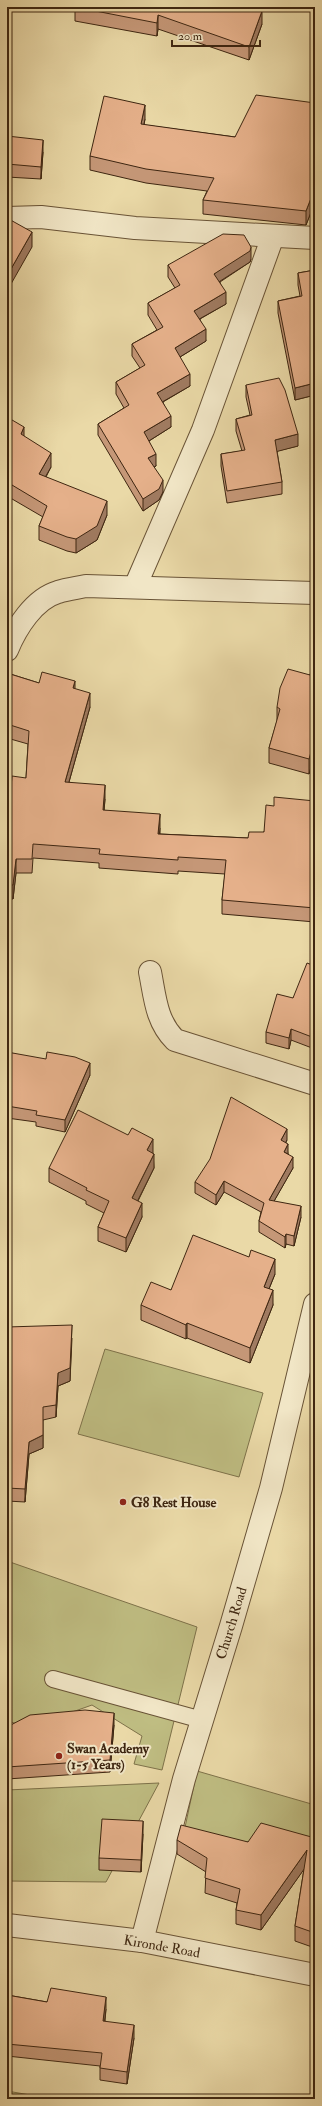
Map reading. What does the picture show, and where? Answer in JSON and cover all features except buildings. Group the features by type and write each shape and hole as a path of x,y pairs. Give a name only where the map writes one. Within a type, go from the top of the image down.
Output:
{"street":[{"path":"7,218 41,217 135,228 315,238"},
{"path":"135,587 203,430 273,236"},
{"path":"7,650 12,638 31,609 56,592 86,586 315,593"},
{"path":"150,972 158,1015 166,1031 175,1040 315,1084"},
{"name":"Church Road","path":"142,1941 184,1779 271,1488 314,1311"},
{"name":"Kironde Road","path":"7,1925 142,1941 315,1975"}],"lane":[{"path":"53,1679 202,1720"}],"shaded area":[{"path":"105,1349 263,1393 239,1477 78,1434"},
{"path":"7,1561 197,1627 162,1770 134,1764 142,1736 92,1705 30,1727 7,1721"},
{"path":"197,1771 315,1805 315,1855 249,1852 184,1832"},
{"path":"159,1783 106,1882 7,1881 7,1790"},
{"path":"7,2091 36,2096 44,2099 7,2099"}],"place":[{"name":"G8 Rest House","path":"123,1502"},
{"name":"Swan Academy (1-5 Years)","path":"59,1756"}]}
